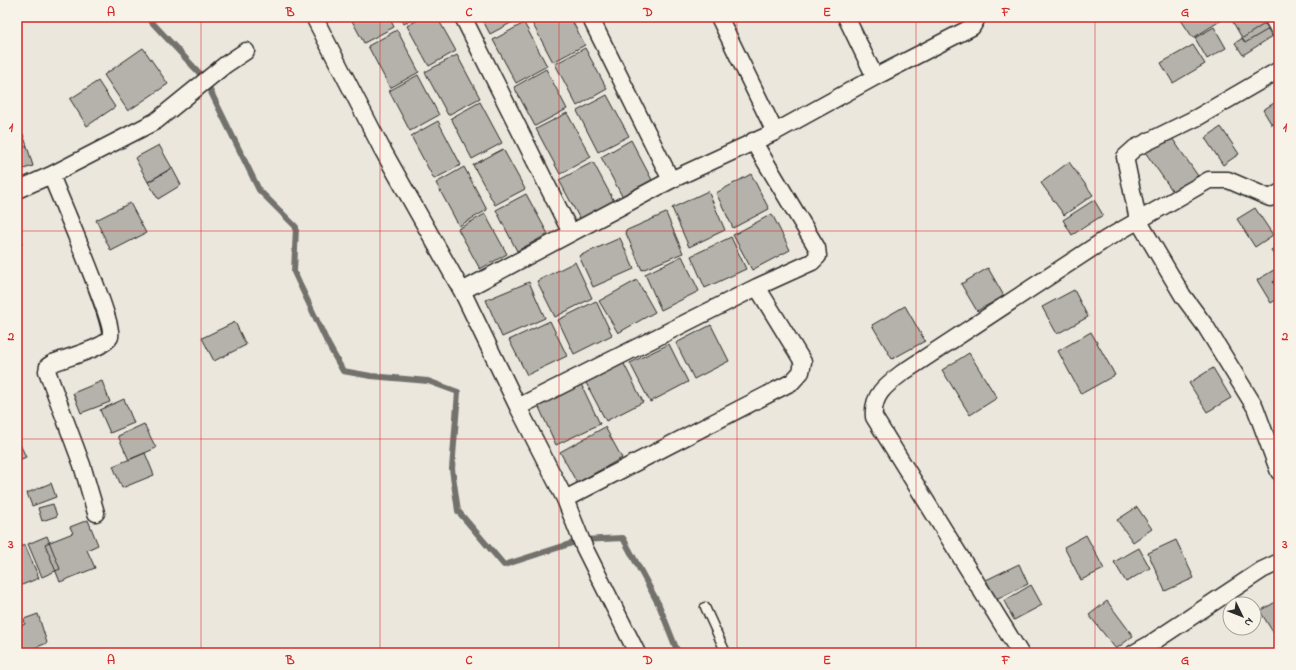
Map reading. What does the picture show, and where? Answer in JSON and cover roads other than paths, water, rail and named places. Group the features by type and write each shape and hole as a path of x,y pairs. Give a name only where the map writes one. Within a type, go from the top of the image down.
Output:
{"street":[{"path":"314,17 381,147 462,292 565,499 584,547 637,653"},
{"path":"463,17 571,233"},
{"path":"590,17 671,180"},
{"path":"719,17 775,132"},
{"path":"846,17 875,77"},
{"path":"462,292 671,180 775,132 875,77 972,27 976,17"},
{"path":"1272,17 1279,30"},
{"path":"17,190 51,175 156,121 225,65 246,50"},
{"path":"1279,70 1198,117 1135,148 1125,157 1138,220 1183,296 1206,327 1255,407 1279,472"},
{"path":"518,407 757,286 812,262 818,256 817,248 753,141"},
{"path":"51,175 104,304 111,330 111,336 97,348 53,363 48,366 47,371 82,465 96,513"},
{"path":"1020,653 874,417 874,408 878,396 886,385 902,373 1106,239 1209,180 1228,180 1270,198 1279,193"},
{"path":"565,499 792,382 801,372 803,362 757,286"},
{"path":"1134,653 1154,648 1262,570 1279,562"}],"lane":[{"path":"705,607 726,653"}],"waterway":[{"path":"147,17 204,78 259,190 296,227 294,272 328,344 343,371 371,376 428,381 458,392 452,469 458,511 504,565 582,540 623,538 659,605 678,653"}]}
